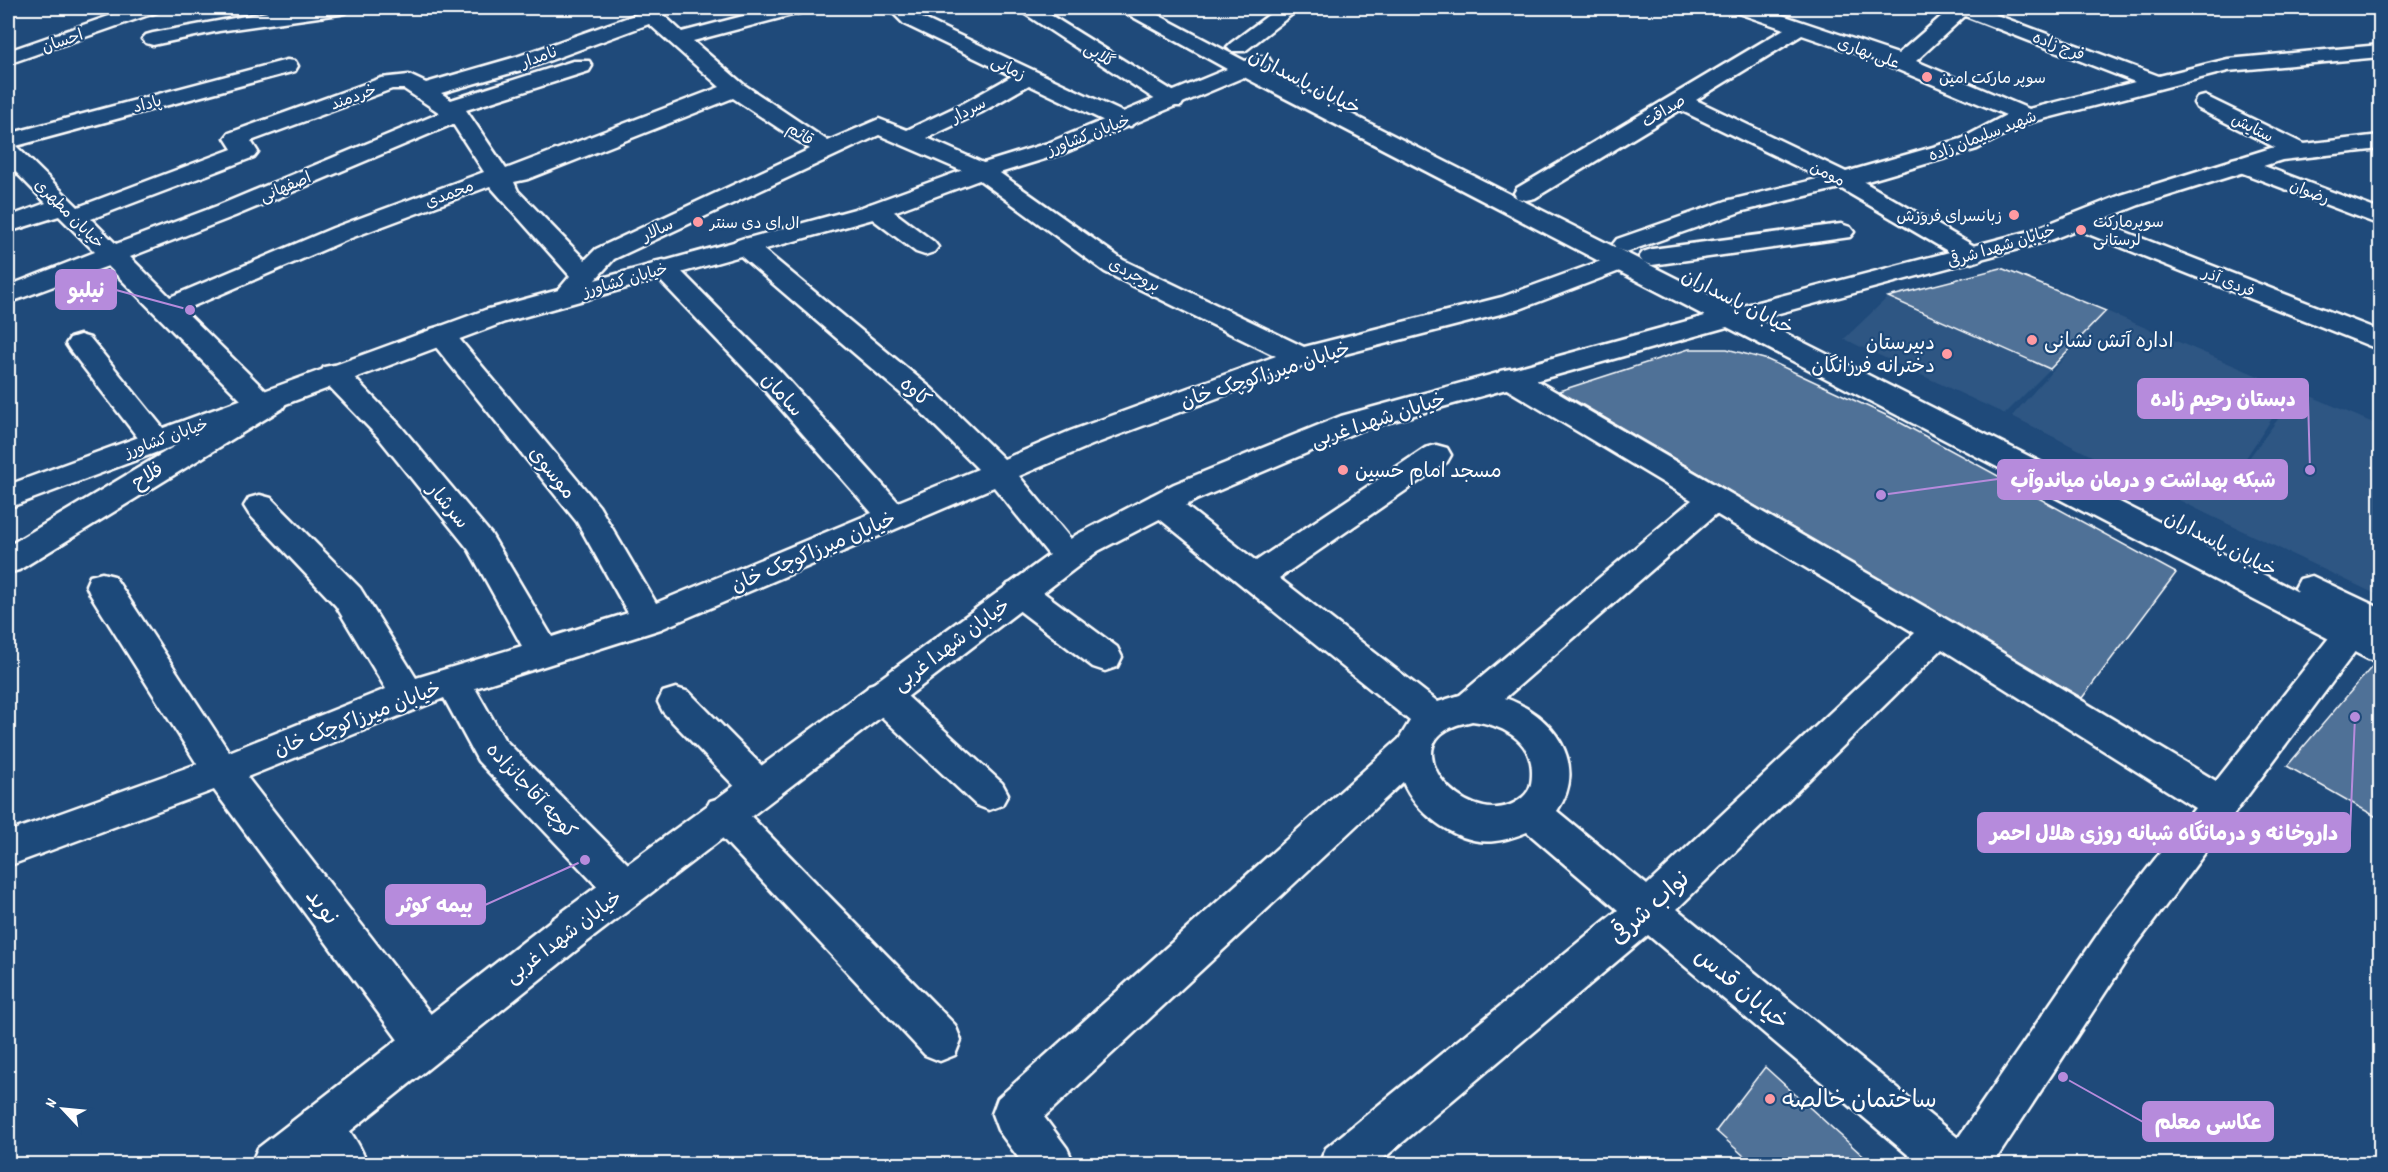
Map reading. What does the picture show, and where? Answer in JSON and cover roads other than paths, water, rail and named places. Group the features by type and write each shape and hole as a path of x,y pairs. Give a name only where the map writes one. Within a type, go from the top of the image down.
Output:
{"street":[{"name":"احسان","path":"8,58 150,8"},
{"path":"153,39 278,12 340,8"},
{"path":"678,39 796,8"},
{"name":"زمانی","path":"898,8 911,20 1123,121"},
{"name":"گلابی","path":"1026,8 1173,100"},
{"name":"خیابان پاسداران","path":"1131,8 1248,58 1526,193 1624,253 1652,257 1746,315 2371,635"},
{"name":"خیابان پاسداران","path":"1162,8 1248,58"},
{"name":"خیابان کشاورز","path":"8,497 441,335 567,295 666,272 744,246 876,210 982,171 1056,148 1173,100 1248,58 1290,8"},
{"name":"علی بهاری","path":"1742,8 1901,63 2027,116"},
{"path":"1901,63 1962,8"},
{"name":"فرج زاده","path":"1962,8 2158,83"},
{"name":"قائم","path":"649,12 735,88 825,149 879,126 982,171"},
{"name":"نامدار","path":"424,91 524,62 649,12"},
{"name":"صداقت","path":"1526,193 1801,27"},
{"name":"شهید سلیمان زاده","path":"1624,253 1735,206 1844,180 1952,150 2027,116 2228,65 2380,51"},
{"path":"1248,58 1746,315"},
{"name":"پاداد","path":"8,141 287,66"},
{"name":"اصفهانی","path":"8,295 112,255 454,111 581,66"},
{"name":"سردار","path":"907,140 974,107 1028,76"},
{"name":"خردمند","path":"68,211 246,153 237,138 389,83 409,82 454,111 508,194 585,276"},
{"name":"محمدی","path":"166,308 342,233 485,179 520,174 735,88"},
{"name":"مومن","path":"1680,100 1844,180 1972,255"},
{"name":"ستایش","path":"2205,103 2300,151"},
{"name":"خیابان شهدا شرقی","path":"1746,315 2039,236 2241,164 2279,153 2380,142"},
{"name":"سالار","path":"567,295 605,254 825,149"},
{"name":"خیابان مطهری","path":"8,152 260,402"},
{"name":"رضوان","path":"2241,164 2380,218"},
{"name":"بروجردی","path":"982,171 1114,266 1301,357"},
{"path":"876,210 925,247"},
{"path":"8,225 68,211"},
{"name":"فردی آذر","path":"2077,221 2380,341"},
{"path":"1652,257 1841,232"},
{"name":"کاوه","path":"744,246 922,396 999,472 1068,557"},
{"name":"خیابان میرزاکوچک خان","path":"12,837 222,771 408,695 543,651 649,620 1081,438 1301,357 1510,303 1624,253"},
{"name":"سامان","path":"666,272 771,379 893,516"},
{"name":"خیابان شهدا غربی","path":"274,1164 425,1041 723,813 1087,543 1162,504 1351,423 1746,315"},
{"name":"موسوی","path":"441,335 588,514 649,620"},
{"path":"80,344 156,440"},
{"name":"سرشار","path":"334,374 388,430 480,542 543,651"},
{"path":"1510,378 1939,631 2221,804"},
{"name":"فلاح","path":"8,561 289,391"},
{"path":"1255,578 1437,455"},
{"path":"1472,706 1715,498"},
{"path":"1162,504 1255,578 1423,733"},
{"path":"260,506 348,597 408,695"},
{"name":"نوید","path":"102,585 222,771 425,1041"},
{"path":"1020,593 1105,657"},
{"name":"نواب شرقی","path":"1342,1164 1648,910 1939,631"},
{"path":"1967,1164 2123,931 2221,804 2371,635"},
{"name":"کوچه آقاجانزاده","path":"453,681 490,750 625,888"},
{"path":"882,695 989,794"},
{"path":"676,702 759,787"},
{"path":"1051,1164 1014,1114 1423,733 1451,709 1472,706 1495,709 1516,718 1534,732 1546,749 1552,768 1550,788 1540,804 1524,817 1503,823 1479,823 1456,816 1436,803 1421,786 1413,768 1423,733"},
{"name":"خیابان قدس","path":"1530,812 1954,1164"},
{"path":"723,813 940,1040"},
{"path":"319,1128 344,1164"}],"place":[{"name":"سوپر مارکت امین","path":"1927,77"},
{"name":"زبانسرای فروزش","path":"2014,215"},
{"name":"ال ای دی سنتر","path":"698,222"},
{"name":"سوپرمارکت لرستانی","path":"2081,230"},
{"name":"نیلبو","path":"190,310"},
{"name":"اداره آتش نشانی","path":"2032,340"},
{"name":"دبیرستان دخترانه فرزانگان","path":"1947,354"},
{"name":"مسجد امام حسین","path":"1343,470"},
{"name":"دبستان رحیم زاده","path":"2310,470"},
{"name":"شبکه بهداشت و درمان میاندوآب","path":"1881,495"},
{"name":"داروخانه و درمانگاه شبانه روزی هلال احمر","path":"2355,717"},
{"name":"بیمه کوثر","path":"585,860"},
{"name":"عکاسی معلم","path":"2063,1077"},
{"name":"ساختمان خالصه","path":"1770,1099"}]}
